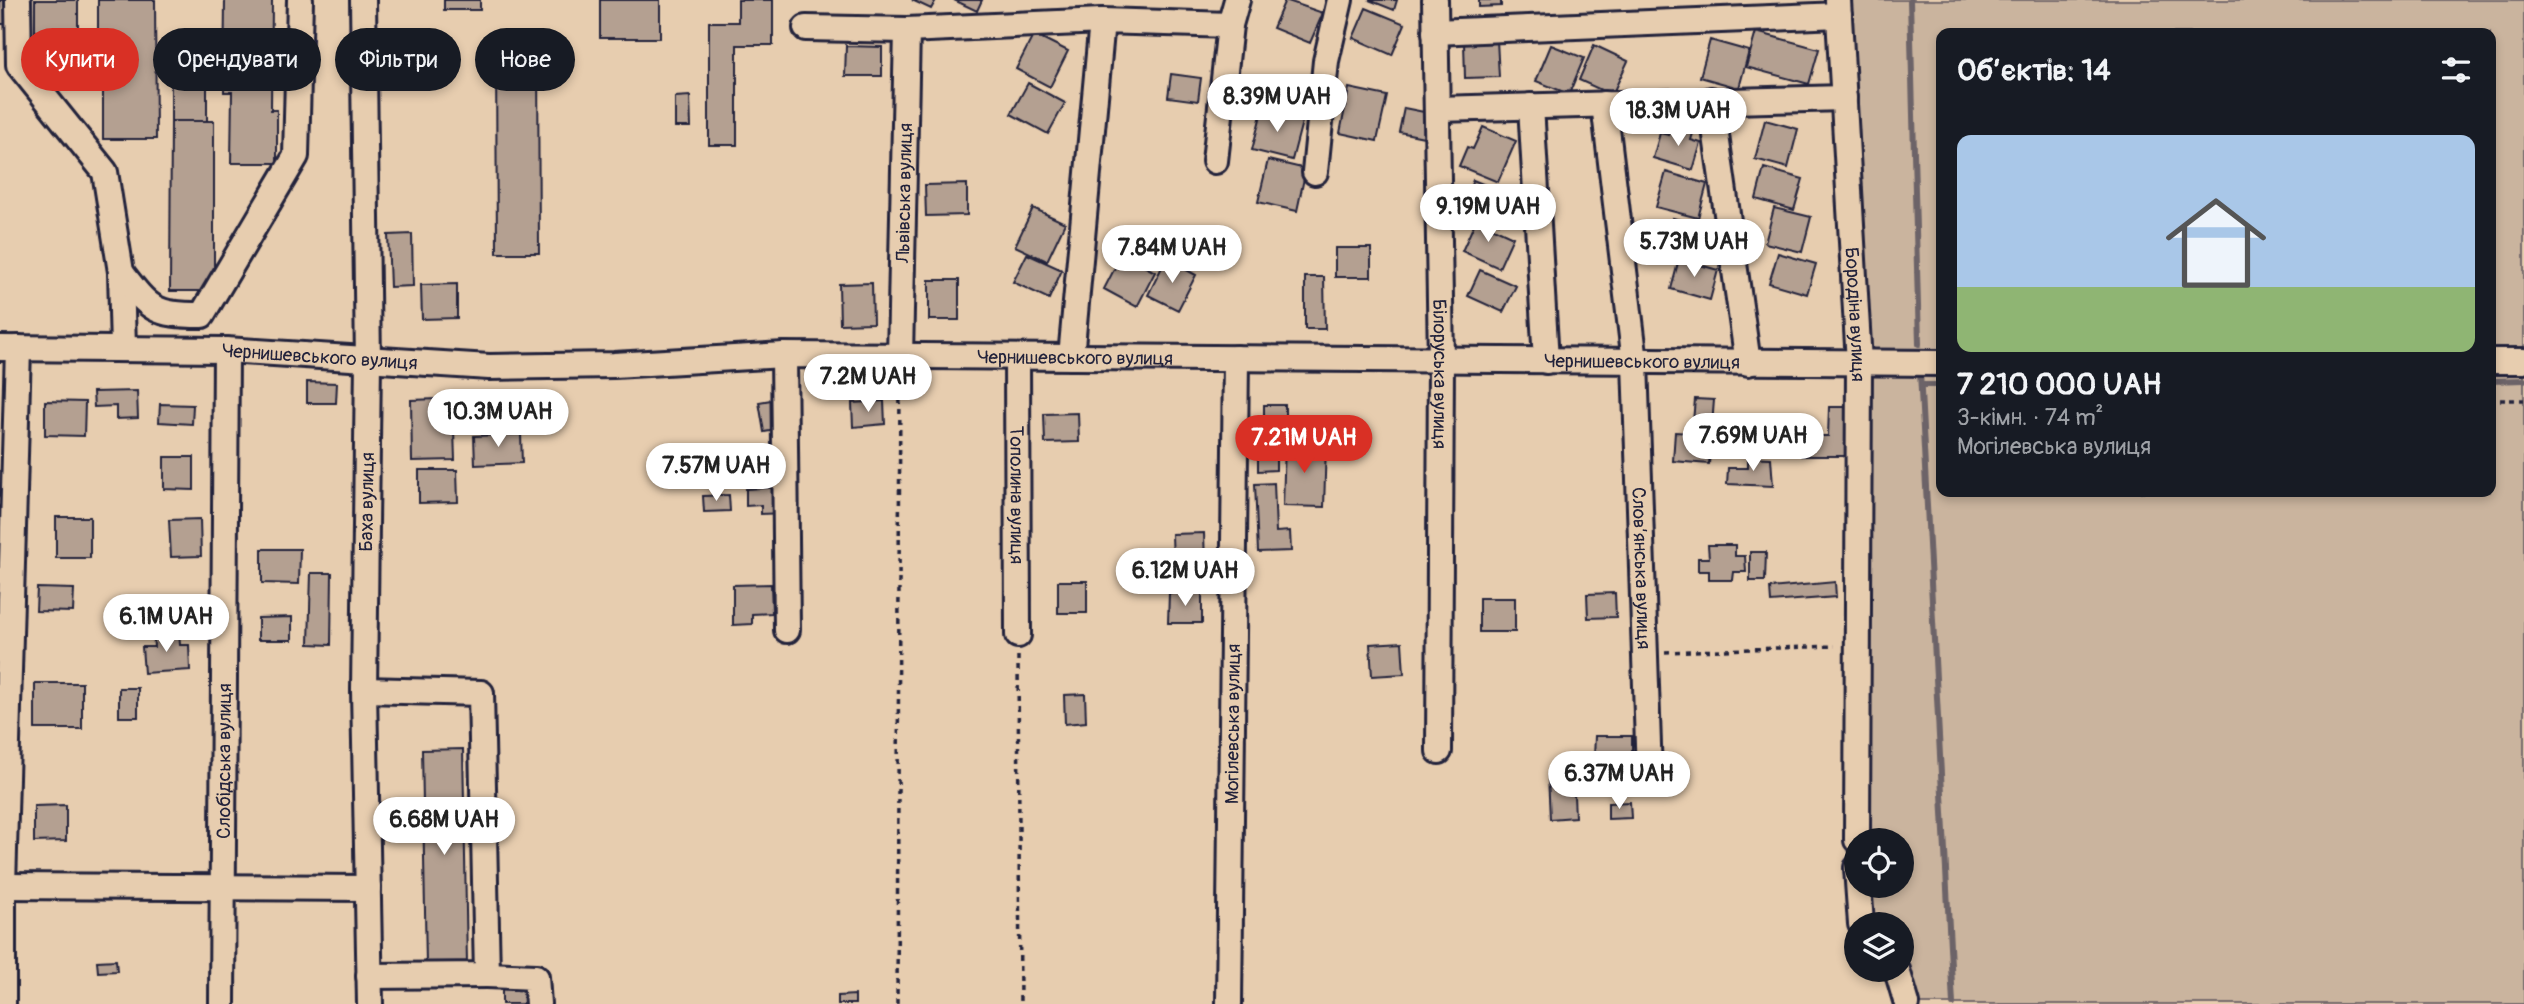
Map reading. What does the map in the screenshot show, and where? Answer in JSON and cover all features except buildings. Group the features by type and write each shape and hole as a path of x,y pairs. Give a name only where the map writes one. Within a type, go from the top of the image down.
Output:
{"street":[{"path":"18,0 9,47 19,65 105,172 121,272 122,349"},
{"path":"121,272 144,302 166,315 202,315 296,156 300,0"},
{"name":"Баха вулиця","path":"363,0 368,361 364,690 370,1004"},
{"path":"1215,161 1230,24 1237,0"},
{"path":"1315,172 1326,61 1339,0"},
{"name":"Білоруська вулиця","path":"1435,0 1441,360 1439,751"},
{"path":"1435,32 1838,8"},
{"name":"Бородіна вулиця","path":"1838,8 1859,363 1857,828"},
{"path":"806,28 907,30 1102,21 1230,24"},
{"path":"1071,357 1102,21"},
{"name":"Львівська вулиця","path":"900,355 907,30"},
{"path":"1437,109 1844,98"},
{"path":"1710,100 1748,363"},
{"name":"Слов’янська вулиця","path":"1604,104 1636,362 1650,774"},
{"path":"1531,106 1546,361"},
{"path":"3,1004 9,348"},
{"name":"Чернишевського вулиця","path":"9,348 226,350 368,361 489,366 614,365 784,355 1936,363"},
{"name":"Слобідська вулиця","path":"222,1004 226,350"},
{"path":"784,355 787,631"},
{"name":"Тополина вулиця","path":"1017,357 1018,635"},
{"name":"Могілевська вулиця","path":"1229,1004 1236,358"},
{"path":"2496,361 2524,360"},
{"path":"364,690 481,693 487,975"},
{"path":"2,886 368,888"},
{"path":"369,976 536,977 538,1004"},
{"path":"1901,982 1907,1004"}],"path":[{"path":"897,1004 900,355"},
{"path":"2496,400 2524,400"},
{"path":"1018,635 1020,1004"},
{"path":"1645,652 1858,645"}],"shaded area":[{"path":"1840,0 2524,0 2524,1004 1906,1004 1905,982 1914,982 1914,912 1861,912 1859,898 1914,898 1914,828 1858,828"}],"waterway":[{"path":"1910,0 1919,344"},
{"path":"1920,372 1953,1004"},
{"path":"2496,381 2524,380"},
{"path":"1922,385 1936,385"}]}
